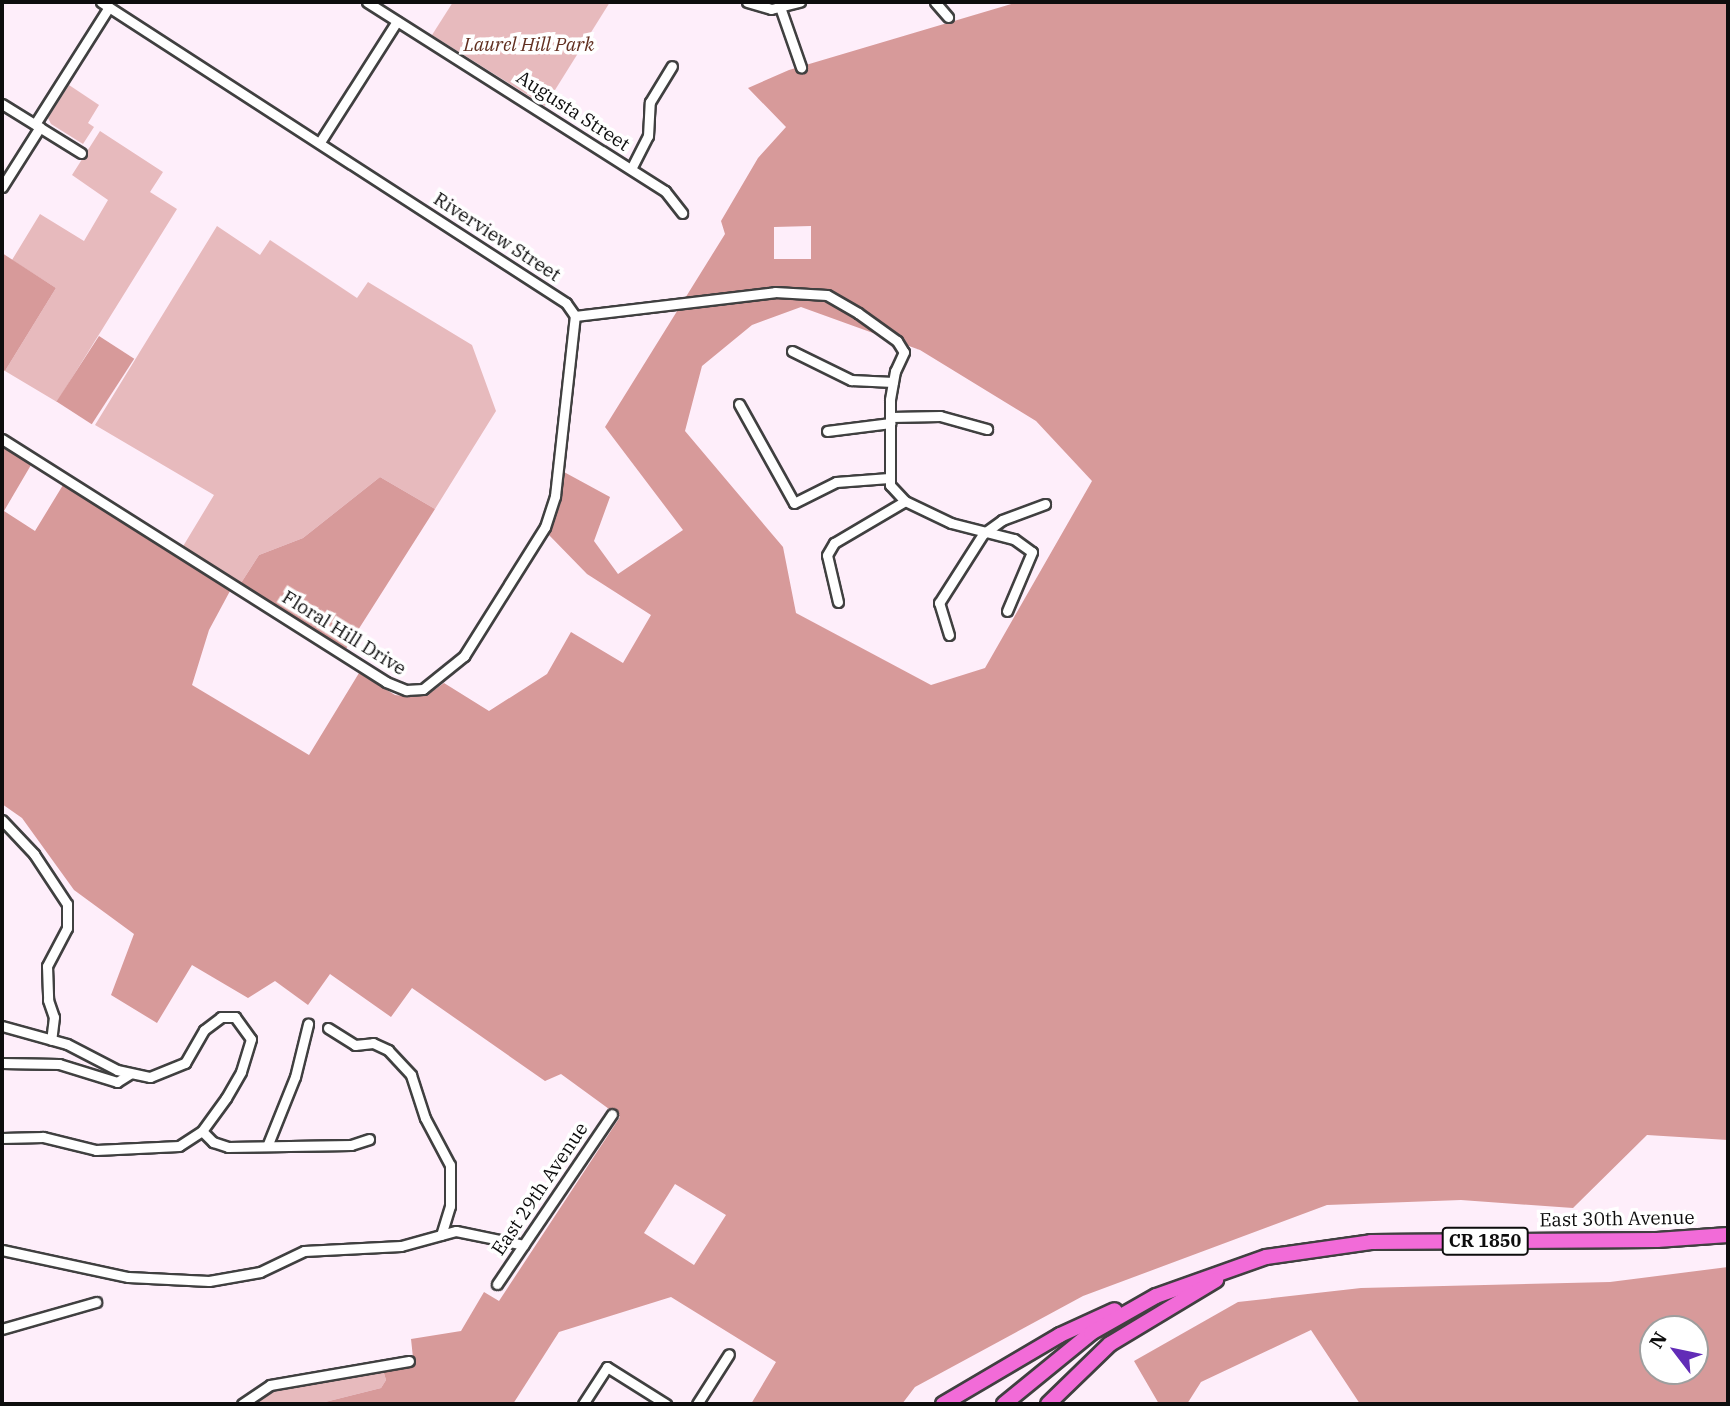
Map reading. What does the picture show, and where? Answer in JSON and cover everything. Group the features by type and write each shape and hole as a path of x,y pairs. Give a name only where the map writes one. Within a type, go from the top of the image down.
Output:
{"main road":[{"name":"East 30th Avenue","path":"1004,1404 1082,1340 1156,1296 1244,1263 1320,1247 1371,1242 1657,1240 1728,1235"},
{"path":"1048,1404 1110,1345 1244,1263"},
{"path":"943,1404 1060,1335 1156,1296"}],"street":[{"name":"Augusta Street","path":"367,2 665,191 682,213"},
{"path":"747,2 780,7 800,2"},
{"path":"935,2 948,17"},
{"path":"2,187 105,4"},
{"name":"Riverview Street","path":"105,4 566,303 575,316"},
{"path":"780,7 801,67"},
{"path":"320,142 397,21"},
{"path":"631,169 648,135 650,102 672,66"},
{"path":"2,104 81,153"},
{"path":"575,316 703,297 812,292 858,313 897,341 904,352 893,382 890,485 905,500 983,534 1014,539 1032,552 1007,611"},
{"name":"Floral Hill Drive","path":"2,439 386,682 406,690 423,689 464,656 545,527 555,496 575,316"},
{"path":"792,351 850,380 893,382"},
{"path":"739,404 794,503 836,482 889,478"},
{"path":"827,431 891,420 940,416 987,429"},
{"path":"838,602 827,555 834,543 905,500"},
{"path":"949,635 939,603 983,534 1002,520 1045,504"},
{"path":"2,820 34,854 67,904 67,928 47,966 48,1000 54,1017 51,1040"},
{"path":"2,1026 51,1040 130,1074 150,1077 169,1073 185,1063 215,1020 229,1016 242,1022 250,1039 247,1057 202,1131 188,1142 167,1149 96,1150 43,1137 2,1138"},
{"path":"268,1144 295,1077 308,1024"},
{"path":"328,1028 355,1045 373,1043 388,1049 411,1075 425,1118 442,1143 450,1165 450,1206 441,1235"},
{"path":"2,1063 59,1064 117,1082 130,1074"},
{"name":"East 29th Avenue","path":"497,1284 611,1114"},
{"path":"202,1131 219,1146 351,1145 369,1139"},
{"path":"2,1250 128,1278 209,1281 260,1272 304,1251 401,1246 441,1235 474,1233 524,1245"},
{"path":"2,1342 4,1330 96,1303"},
{"path":"697,1404 729,1354"},
{"path":"242,1404 270,1385 409,1361"},
{"path":"583,1404 607,1367 666,1404"}],"green space":[{"name":"Laurel Hill Park","path":"453,2 610,2 545,106 432,35"},
{"path":"69,85 99,105 88,123 94,127 83,144 51,124 48,118"},
{"path":"100,131 163,172 150,192 177,209 57,402 5,371 56,288 12,260 40,214 84,241 108,200 72,175"},
{"path":"217,226 260,255 270,240 357,298 368,282 472,345 496,411 435,509 380,477 303,538 259,555 241,583 182,548 214,495 95,425"},
{"path":"383,1370 386,1380 381,1388 317,1404 248,1404 271,1389"}],"shaded area":[{"path":"1018,2 1728,2 1728,1140 1647,1135 1573,1208 1461,1200 1327,1205 1083,1296 915,1387 902,1404 751,1404 776,1362 671,1297 559,1332 513,1404 317,1404 381,1388 386,1380 383,1370 414,1367 411,1339 461,1331 484,1292 499,1301 620,1117 561,1074 545,1081 412,988 391,1017 330,974 308,1005 275,981 248,998 192,965 157,1023 111,995 134,934 74,890 22,818 2,804 2,446 31,465 4,511 35,531 63,485 230,591 209,630 192,685 309,755 359,673 395,695 412,697 430,693 444,683 489,711 547,674 571,632 623,663 651,615 587,574 548,534 560,505 564,472 610,497 594,541 618,574 683,530 605,427 725,234 721,221 758,158 786,127 748,88 789,70","holes":["811,226 811,259 774,259 774,227","801,307 920,350 1036,421 1092,481 985,668 931,685 796,613 783,547 685,431 702,366 752,325","675,1184 726,1215 694,1265 644,1233"]},
{"path":"2,253 56,288 5,371 2,369"},
{"path":"99,336 134,359 92,424 57,401"},
{"path":"380,477 435,509 346,649 241,583 259,555 303,538"},
{"path":"1728,1267 1728,1404 1360,1404 1311,1330 1201,1382 1187,1404 1159,1404 1134,1361 1238,1302 1361,1288 1610,1282"}]}
